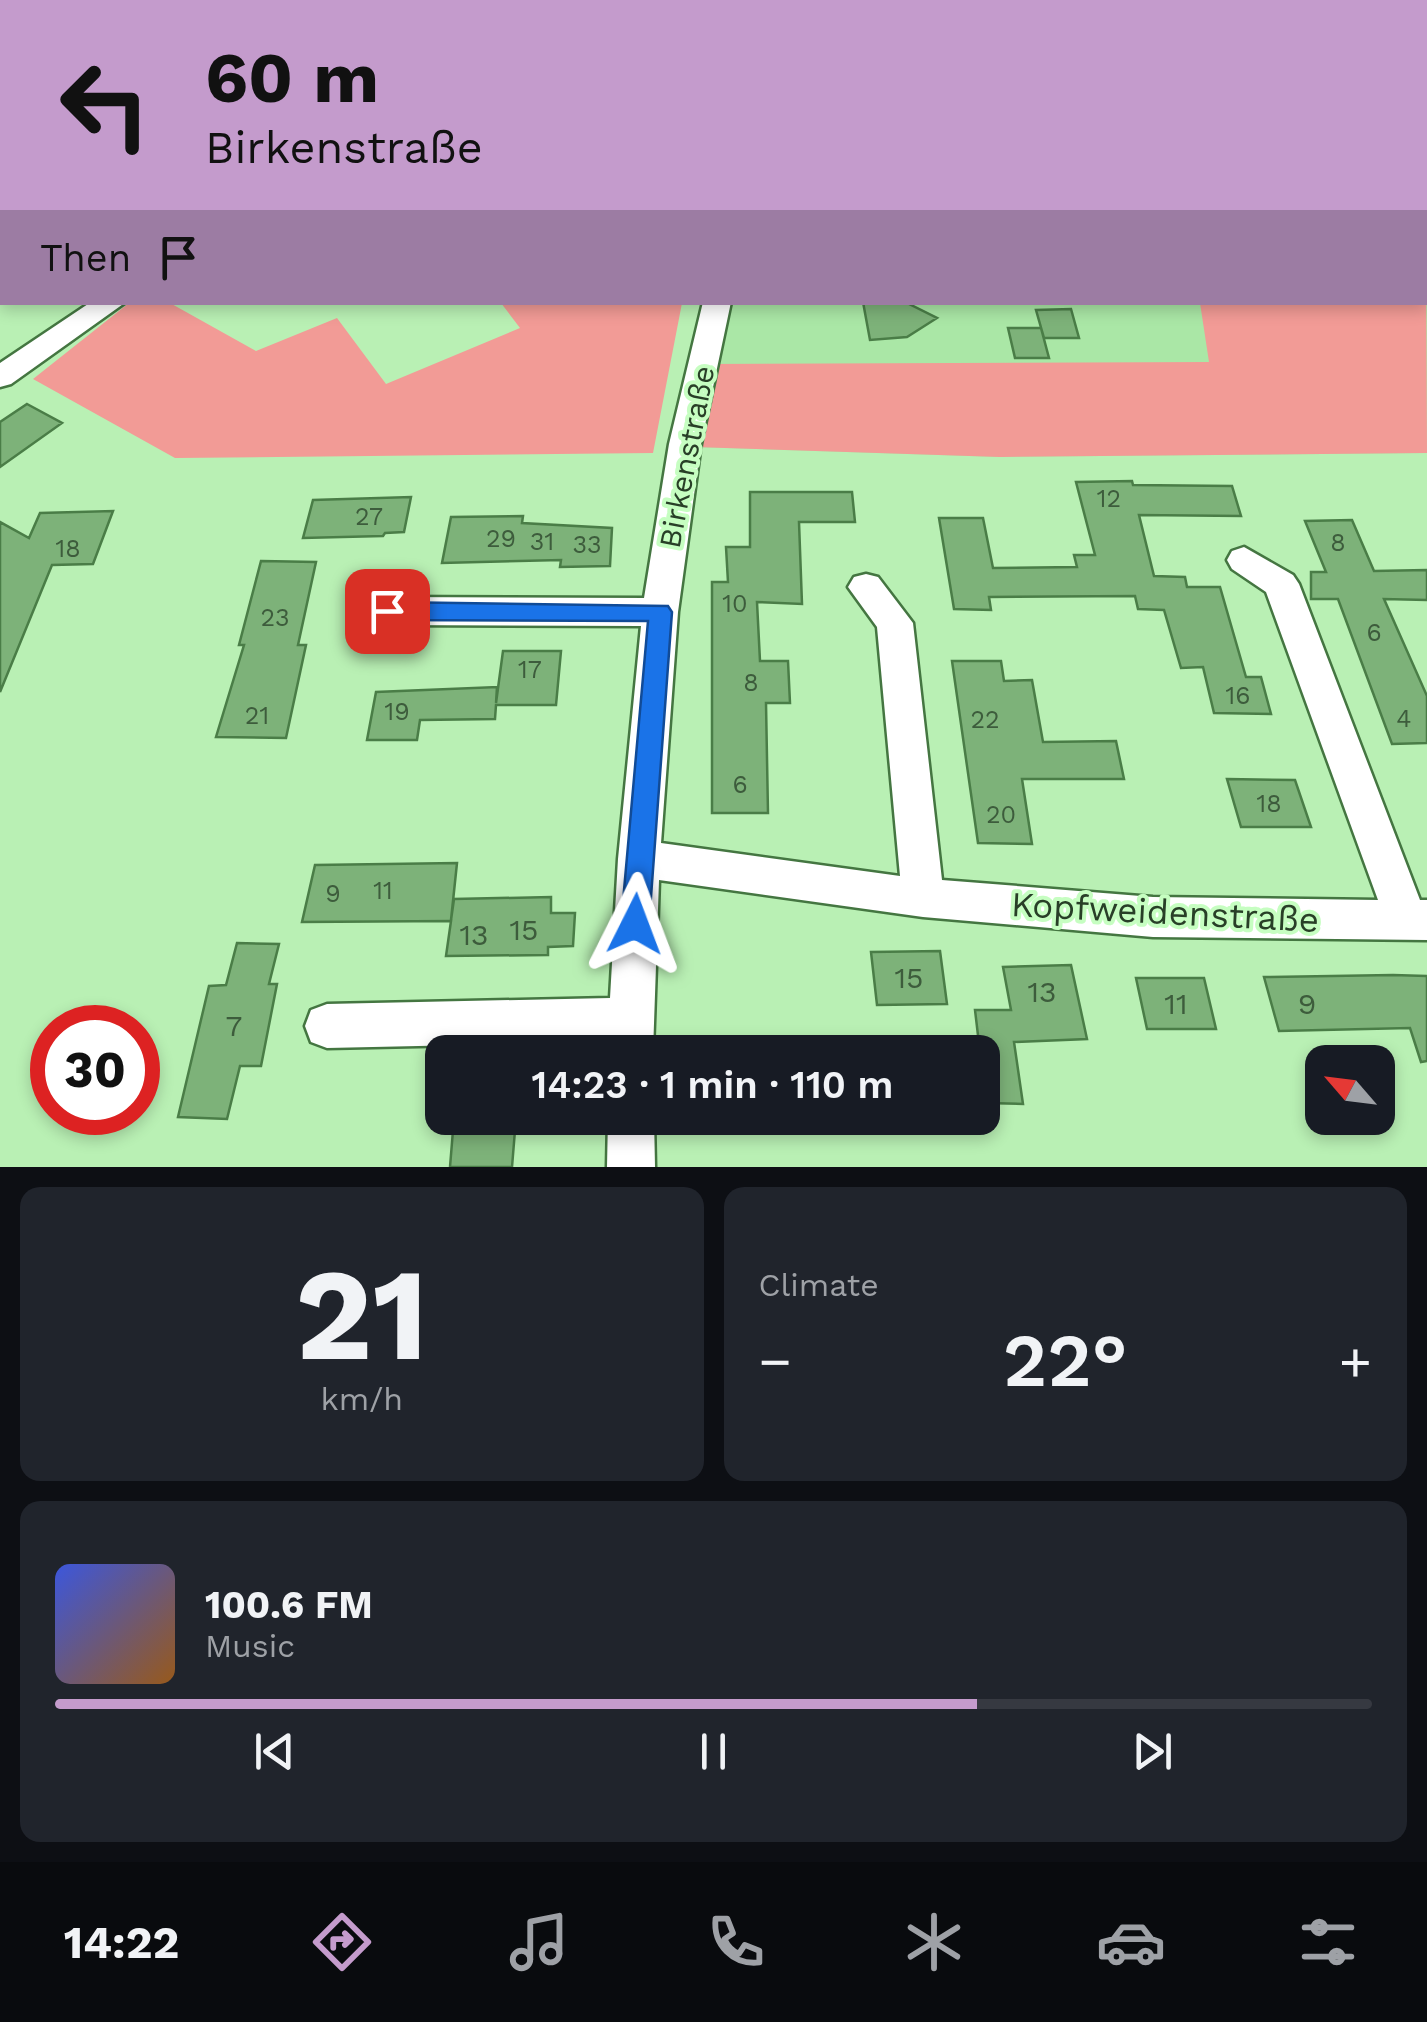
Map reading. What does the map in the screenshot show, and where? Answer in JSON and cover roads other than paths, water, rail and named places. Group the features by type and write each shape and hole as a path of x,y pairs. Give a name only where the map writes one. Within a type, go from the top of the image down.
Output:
{"street":[{"path":"0,377 108,305"},
{"name":"Birkenstraße","path":"630,1035 638,859 660,612 686,444 717,305"},
{"name":"Kopfweidenstraße","path":"638,859 924,898 1152,917 1417,921 1281,584 1244,560"},
{"path":"866,587 895,623 924,898"},
{"path":"387,611 660,612"},
{"name":"Birkenstraße","path":"327,1026 600,1035"},
{"path":"631,1135 631,1167"}]}
